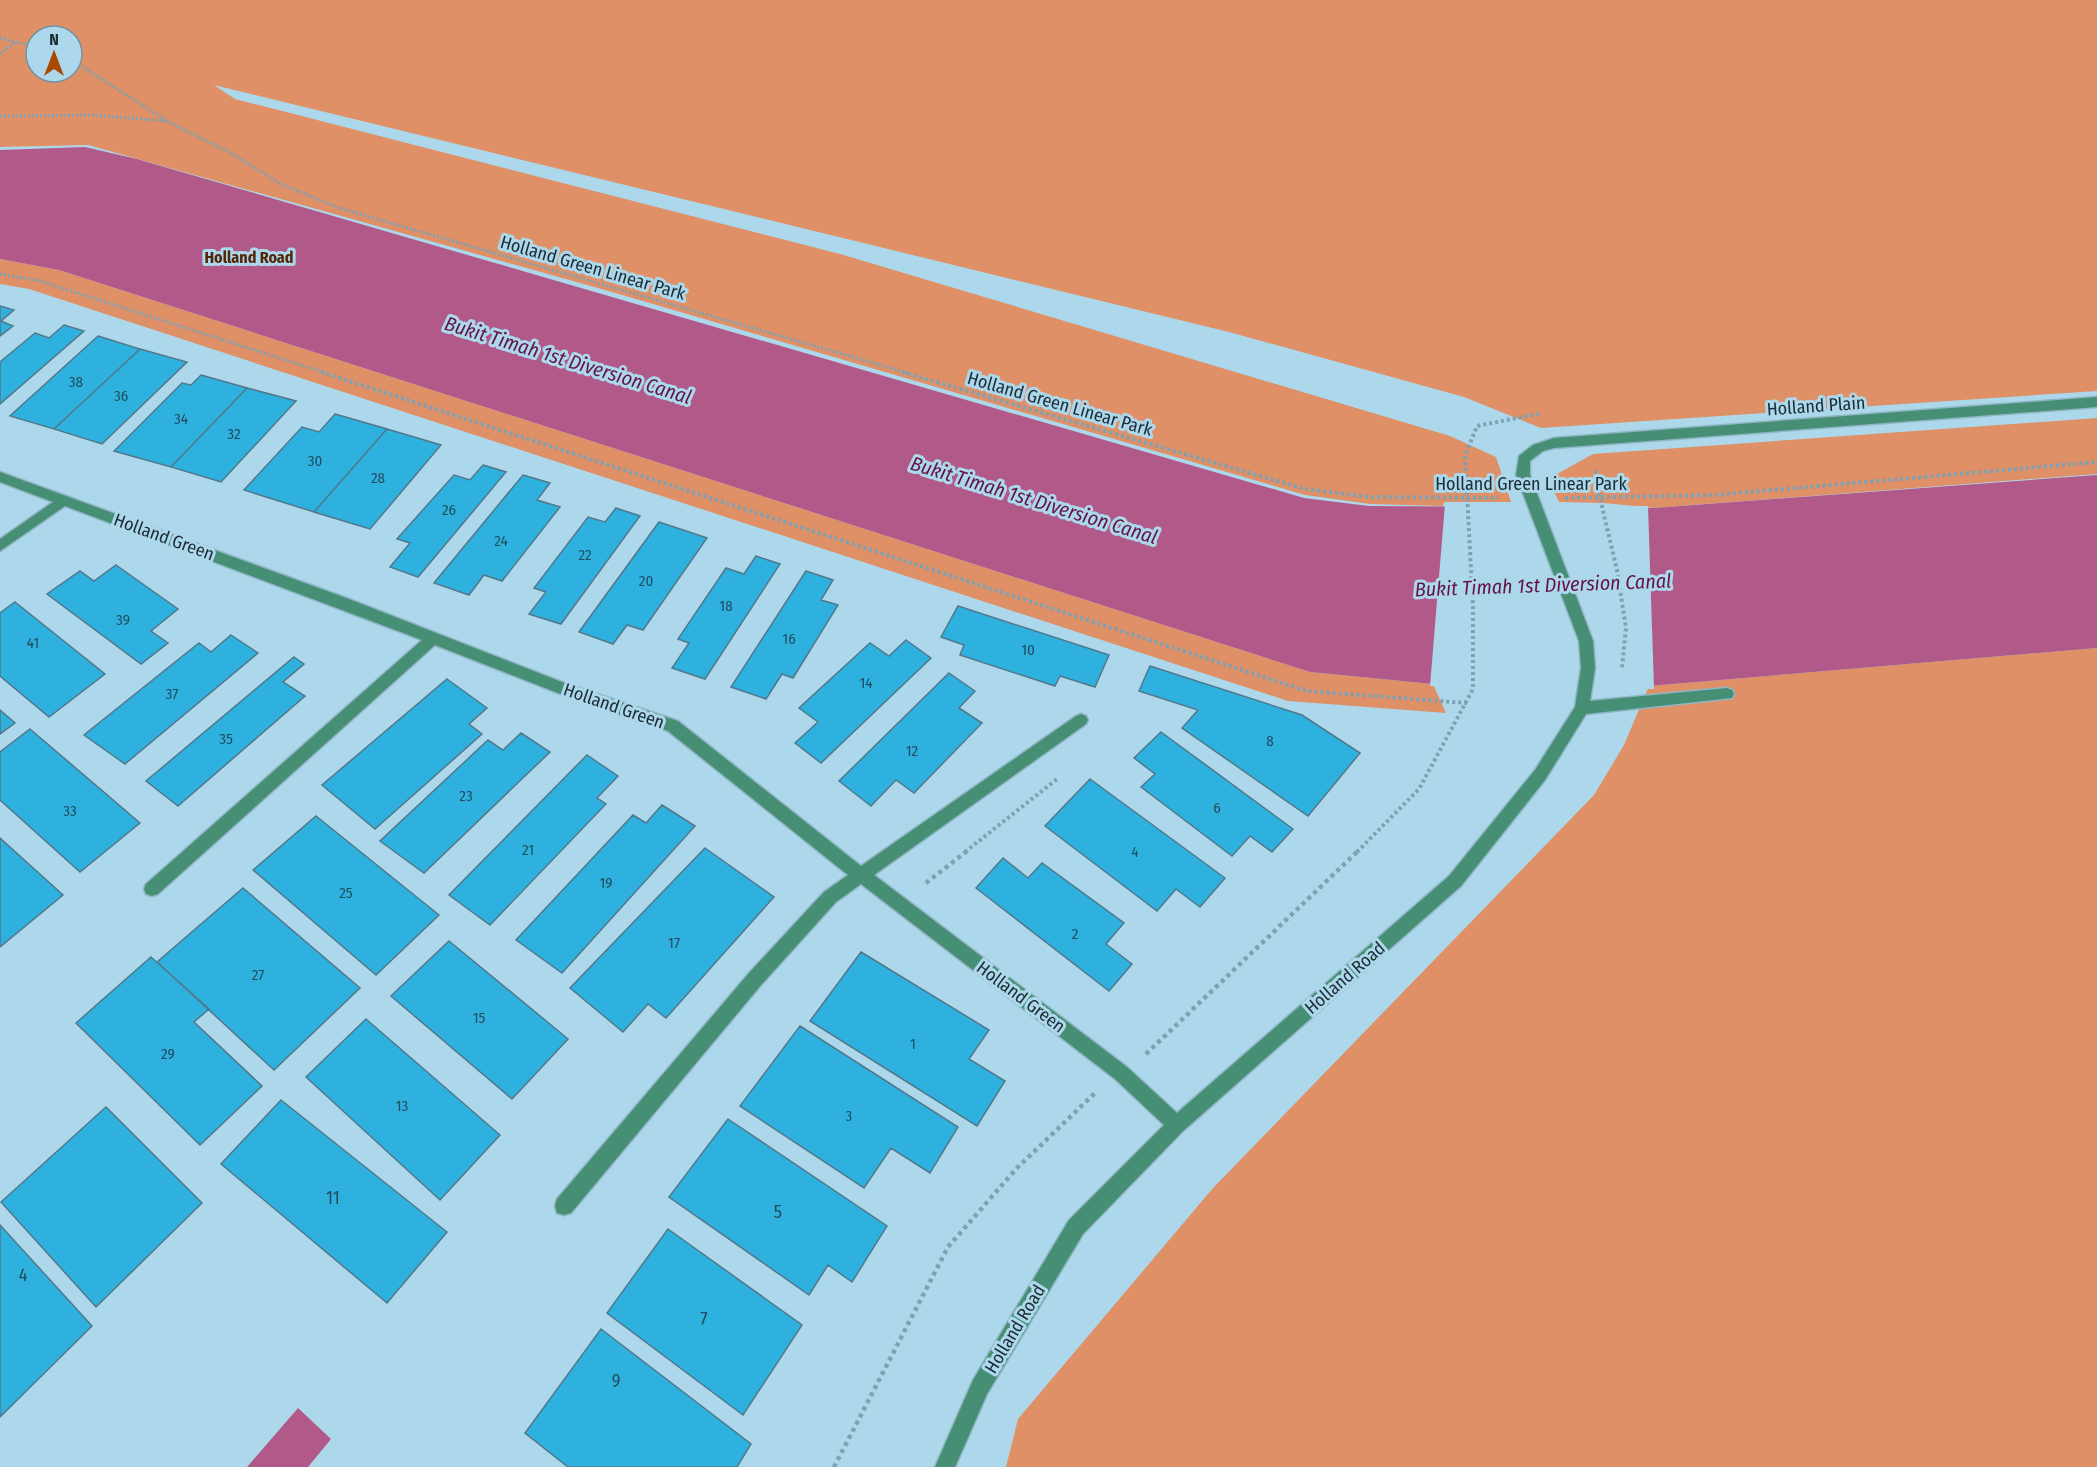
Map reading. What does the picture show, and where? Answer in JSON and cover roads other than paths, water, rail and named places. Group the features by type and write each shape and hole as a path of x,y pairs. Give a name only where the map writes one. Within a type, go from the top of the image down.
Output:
{"street":[{"name":"Holland Plain","path":"1538,448 1554,443 2097,402"},
{"name":"Holland Road","path":"945,1467 980,1387 1076,1227 1177,1125 1455,881 1540,775 1582,708 1588,668 1586,641 1523,475 1524,459 1538,448"},
{"name":"Holland Green","path":"0,477 434,636 564,688 673,726 861,875 1120,1073 1177,1125"},
{"path":"0,546 63,501"},
{"path":"152,889 410,661 434,636"},
{"path":"1582,708 1727,694"},
{"path":"564,1206 755,979 830,897 1081,720"}],"water":[{"name":"Bukit Timah 1st Diversion Canal","path":"85,147 137,159 1304,498 1369,506 1654,508 2097,475 2097,648 1649,686 1433,684 1310,672 59,270 0,259 0,150"},
{"path":"298,1408 331,1439 308,1467 247,1467"}],"district":[{"name":"Holland Road","path":"249,257"}]}
